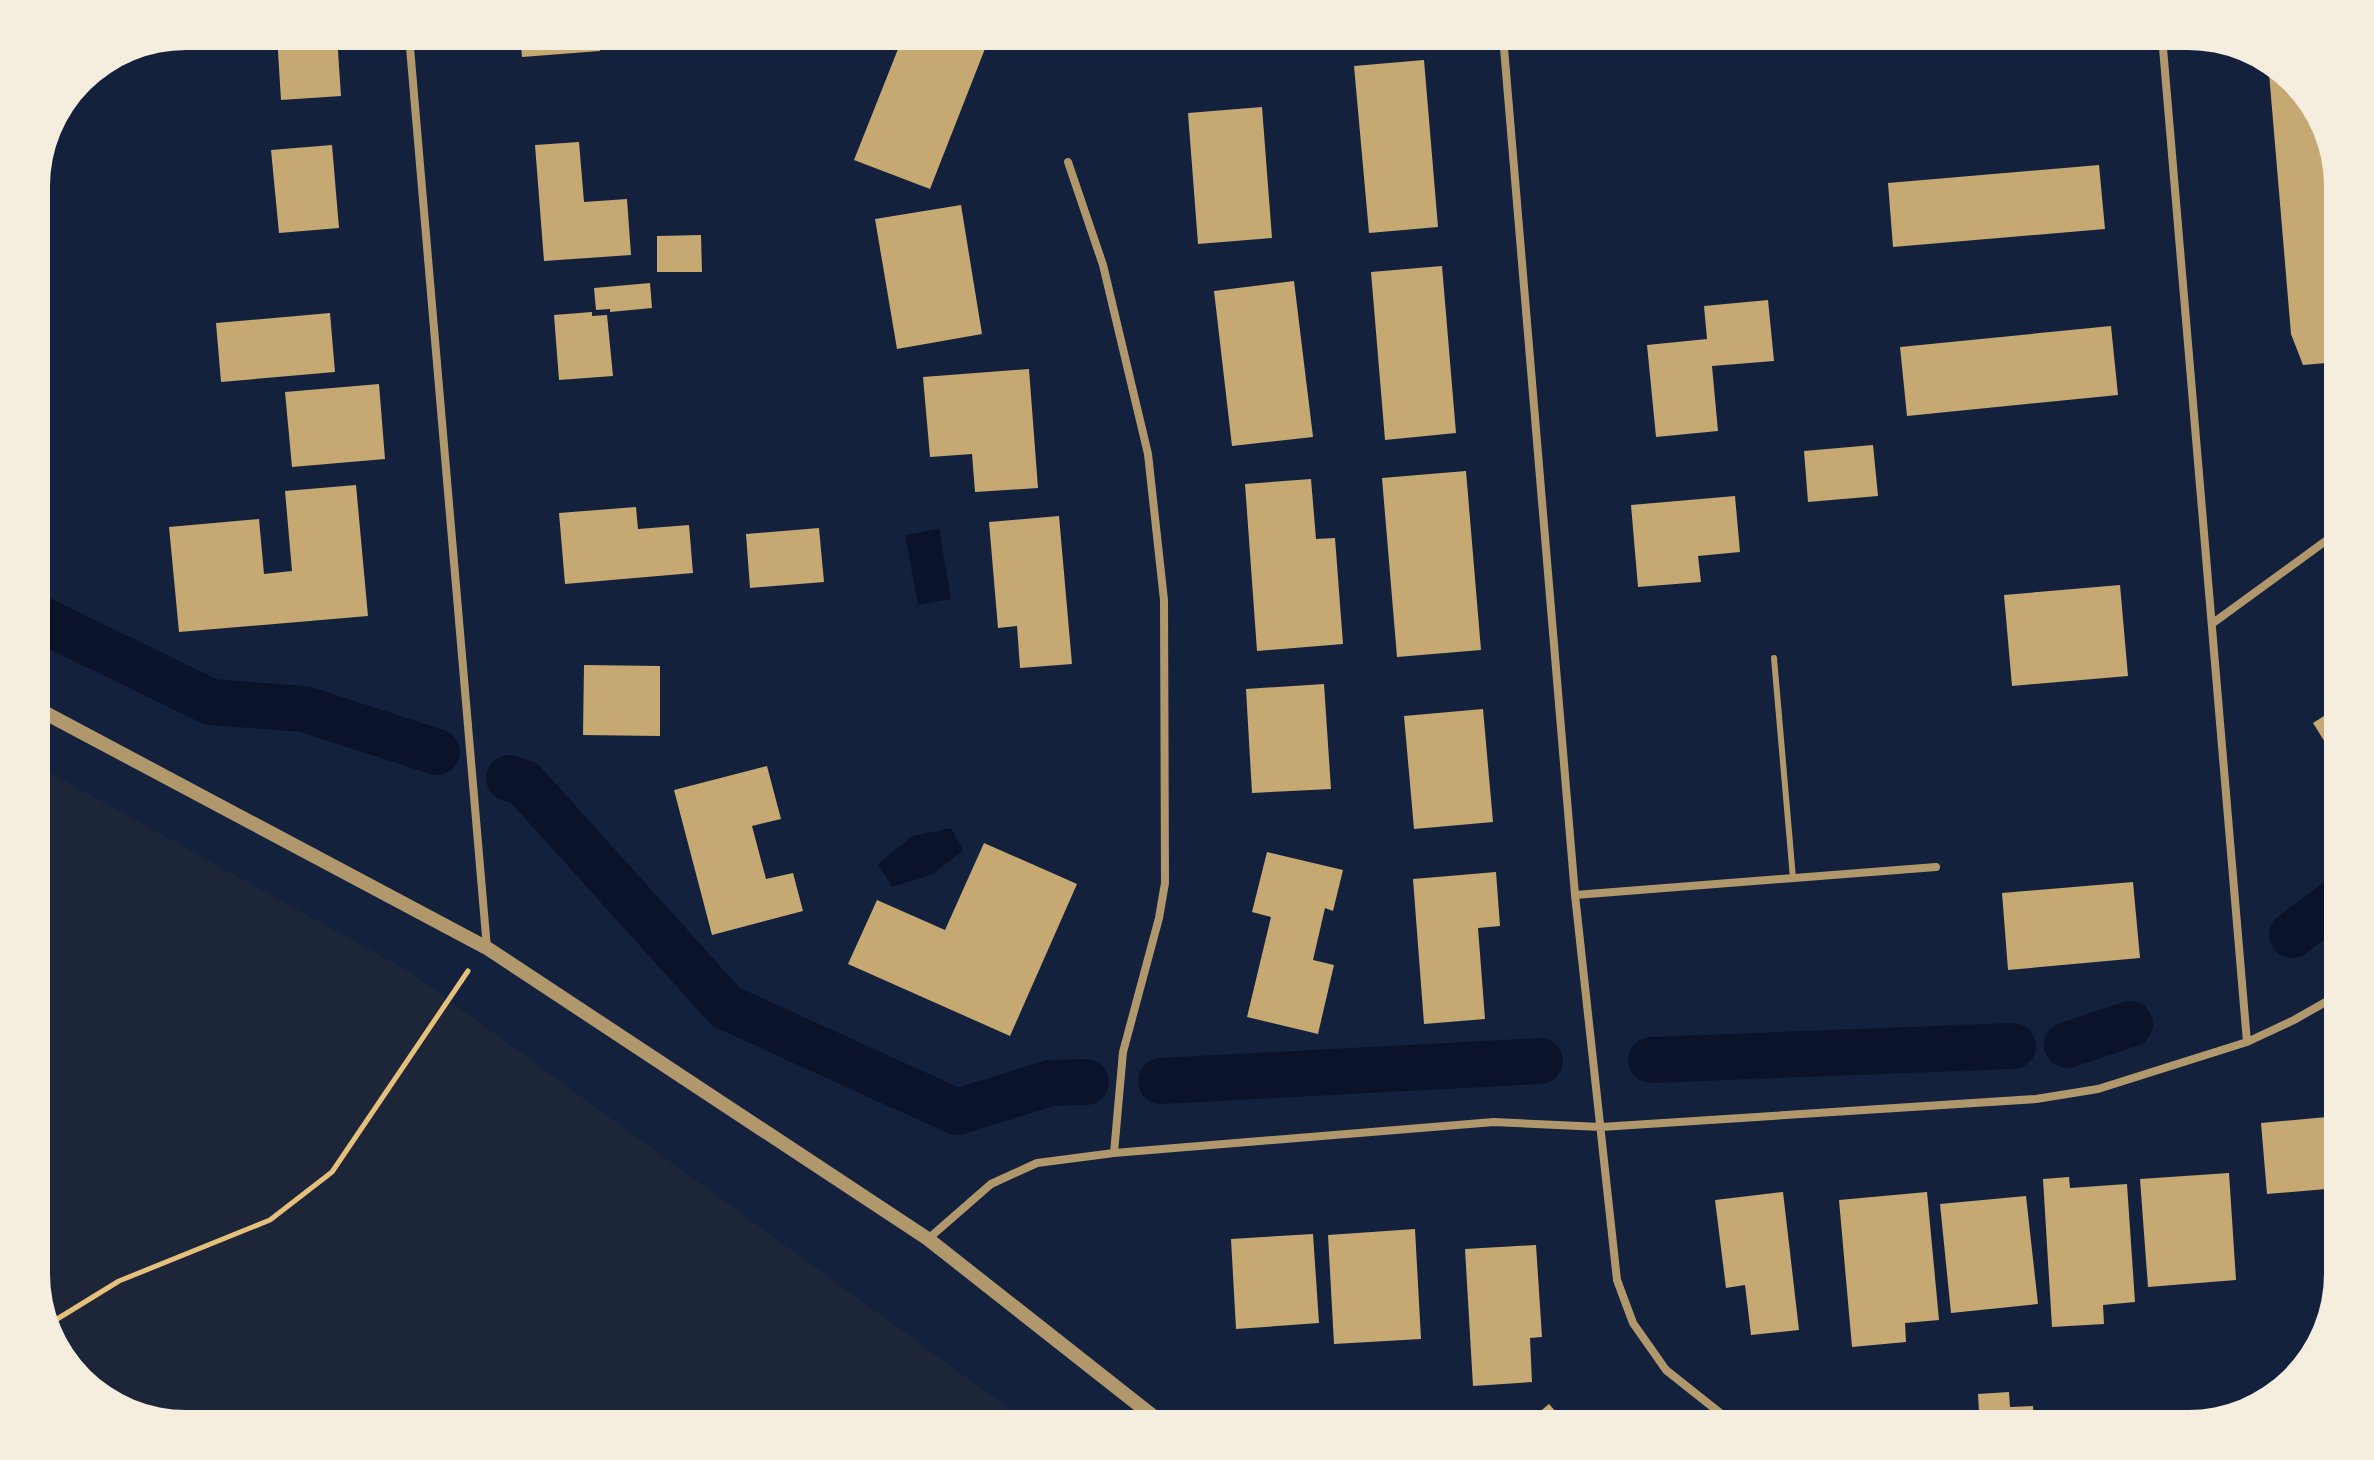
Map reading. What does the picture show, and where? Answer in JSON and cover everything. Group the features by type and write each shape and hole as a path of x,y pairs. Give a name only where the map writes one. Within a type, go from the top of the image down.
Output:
{"street":[{"path":"410,50 473,760 486,947"},
{"path":"1504,50 1575,895 1617,1280 1633,1323 1666,1370 1716,1410"},
{"path":"2163,50 2247,1042"},
{"path":"1068,162 1103,265 1148,454 1164,600 1165,883 1159,918 1123,1052 1114,1153"},
{"path":"2213,623 2324,542"},
{"path":"50,715 486,947 928,1239 1145,1410"},
{"path":"1575,895 1936,867"},
{"path":"928,1239 991,1184 1037,1163 1114,1153 1494,1122 1601,1127 2036,1099 2098,1089 2247,1042 2324,1003"}],"lane":[{"path":"1774,658 1793,878"}],"path":[{"path":"58,1319 119,1281 270,1220 332,1172 486,947"}],"shaded area":[{"path":"939,529 951,599 918,605 905,535"},
{"path":"50,773 410,972 1011,1410 186,1410 168,1409 134,1400 103,1382 68,1342 60,1326 50,1283"},
{"path":"951,828 963,850 933,874 892,887 878,864 912,836"}],"building":[{"path":"278,50 338,50 341,96 281,100"},
{"path":"521,50 600,50 600,51 522,57"},
{"path":"898,50 985,50 930,189 854,160"},
{"path":"1424,60 1438,227 1369,233 1354,66"},
{"path":"2269,77 2296,103 2306,118 2314,134 2324,177 2324,363 2303,365 2291,334"},
{"path":"1262,107 1272,238 1198,244 1188,113"},
{"path":"579,142 584,202 627,199 631,255 544,261 535,145"},
{"path":"332,145 339,228 279,233 271,150"},
{"path":"2099,165 2105,229 1893,247 1888,183"},
{"path":"961,205 982,334 897,349 875,219"},
{"path":"701,235 702,272 657,272 657,236"},
{"path":"1442,266 1456,433 1385,440 1371,272"},
{"path":"1294,281 1313,437 1232,446 1214,291"},
{"path":"650,283 652,308 610,312 610,309 596,310 594,288"},
{"path":"1768,300 1774,361 1712,366 1718,431 1656,437 1647,345 1707,339 1704,306"},
{"path":"592,312 592,316 607,315 613,376 559,380 554,315"},
{"path":"330,313 335,372 221,382 216,323"},
{"path":"2111,326 2118,395 1907,416 1900,347"},
{"path":"1029,369 1038,488 975,492 972,454 930,457 923,377"},
{"path":"379,384 385,459 292,467 285,392"},
{"path":"1873,445 1878,496 1808,502 1804,451"},
{"path":"1466,471 1481,650 1397,657 1382,478"},
{"path":"1311,479 1316,539 1335,538 1343,644 1257,651 1245,484"},
{"path":"356,485 368,616 179,632 169,527 259,519 264,574 292,571 285,491"},
{"path":"1735,496 1740,552 1698,556 1701,582 1638,587 1631,505"},
{"path":"636,507 638,529 689,525 693,573 565,584 559,513"},
{"path":"1059,516 1072,664 1020,668 1017,626 998,628 989,522"},
{"path":"819,528 824,582 750,588 746,534"},
{"path":"2120,585 2128,676 2012,686 2004,595"},
{"path":"584,665 660,666 660,736 583,735"},
{"path":"1324,684 1331,789 1252,793 1246,689"},
{"path":"1483,709 1493,822 1414,829 1404,716"},
{"path":"2324,716 2324,741 2313,723"},
{"path":"767,766 781,819 752,826 766,879 793,873 803,911 712,935 674,790"},
{"path":"984,843 1077,884 1010,1036 848,964 877,900 945,930"},
{"path":"1267,852 1343,870 1333,911 1325,908 1313,960 1334,965 1318,1034 1247,1017 1271,917 1252,912"},
{"path":"1496,872 1500,926 1478,928 1485,1019 1424,1024 1413,879"},
{"path":"2133,882 2140,958 2008,970 2002,893"},
{"path":"2324,1117 2324,1189 2267,1194 2261,1123"},
{"path":"2229,1173 2236,1280 2148,1287 2140,1179"},
{"path":"2069,1177 2070,1188 2127,1184 2135,1302 2103,1305 2104,1324 2052,1327 2043,1179"},
{"path":"1783,1192 1799,1330 1751,1335 1745,1285 1726,1288 1715,1200"},
{"path":"1927,1192 1939,1320 1905,1323 1906,1342 1852,1347 1839,1200"},
{"path":"2026,1196 2038,1304 1951,1313 1940,1204"},
{"path":"1415,1229 1421,1339 1334,1344 1328,1235"},
{"path":"1313,1234 1319,1323 1236,1329 1231,1239"},
{"path":"1536,1245 1542,1337 1530,1338 1532,1382 1473,1386 1465,1249"},
{"path":"2009,1392 2010,1407 2033,1406 2033,1410 1979,1410 1978,1394"}],"waterway":[{"path":"50,624 211,702 304,709 437,752"},
{"path":"509,778 524,783 726,1007 957,1112 1050,1083 1086,1082"},
{"path":"2292,935 2324,911"},
{"path":"2067,1045 2130,1024"},
{"path":"1651,1060 2013,1046"},
{"path":"1161,1081 1540,1061"}]}
